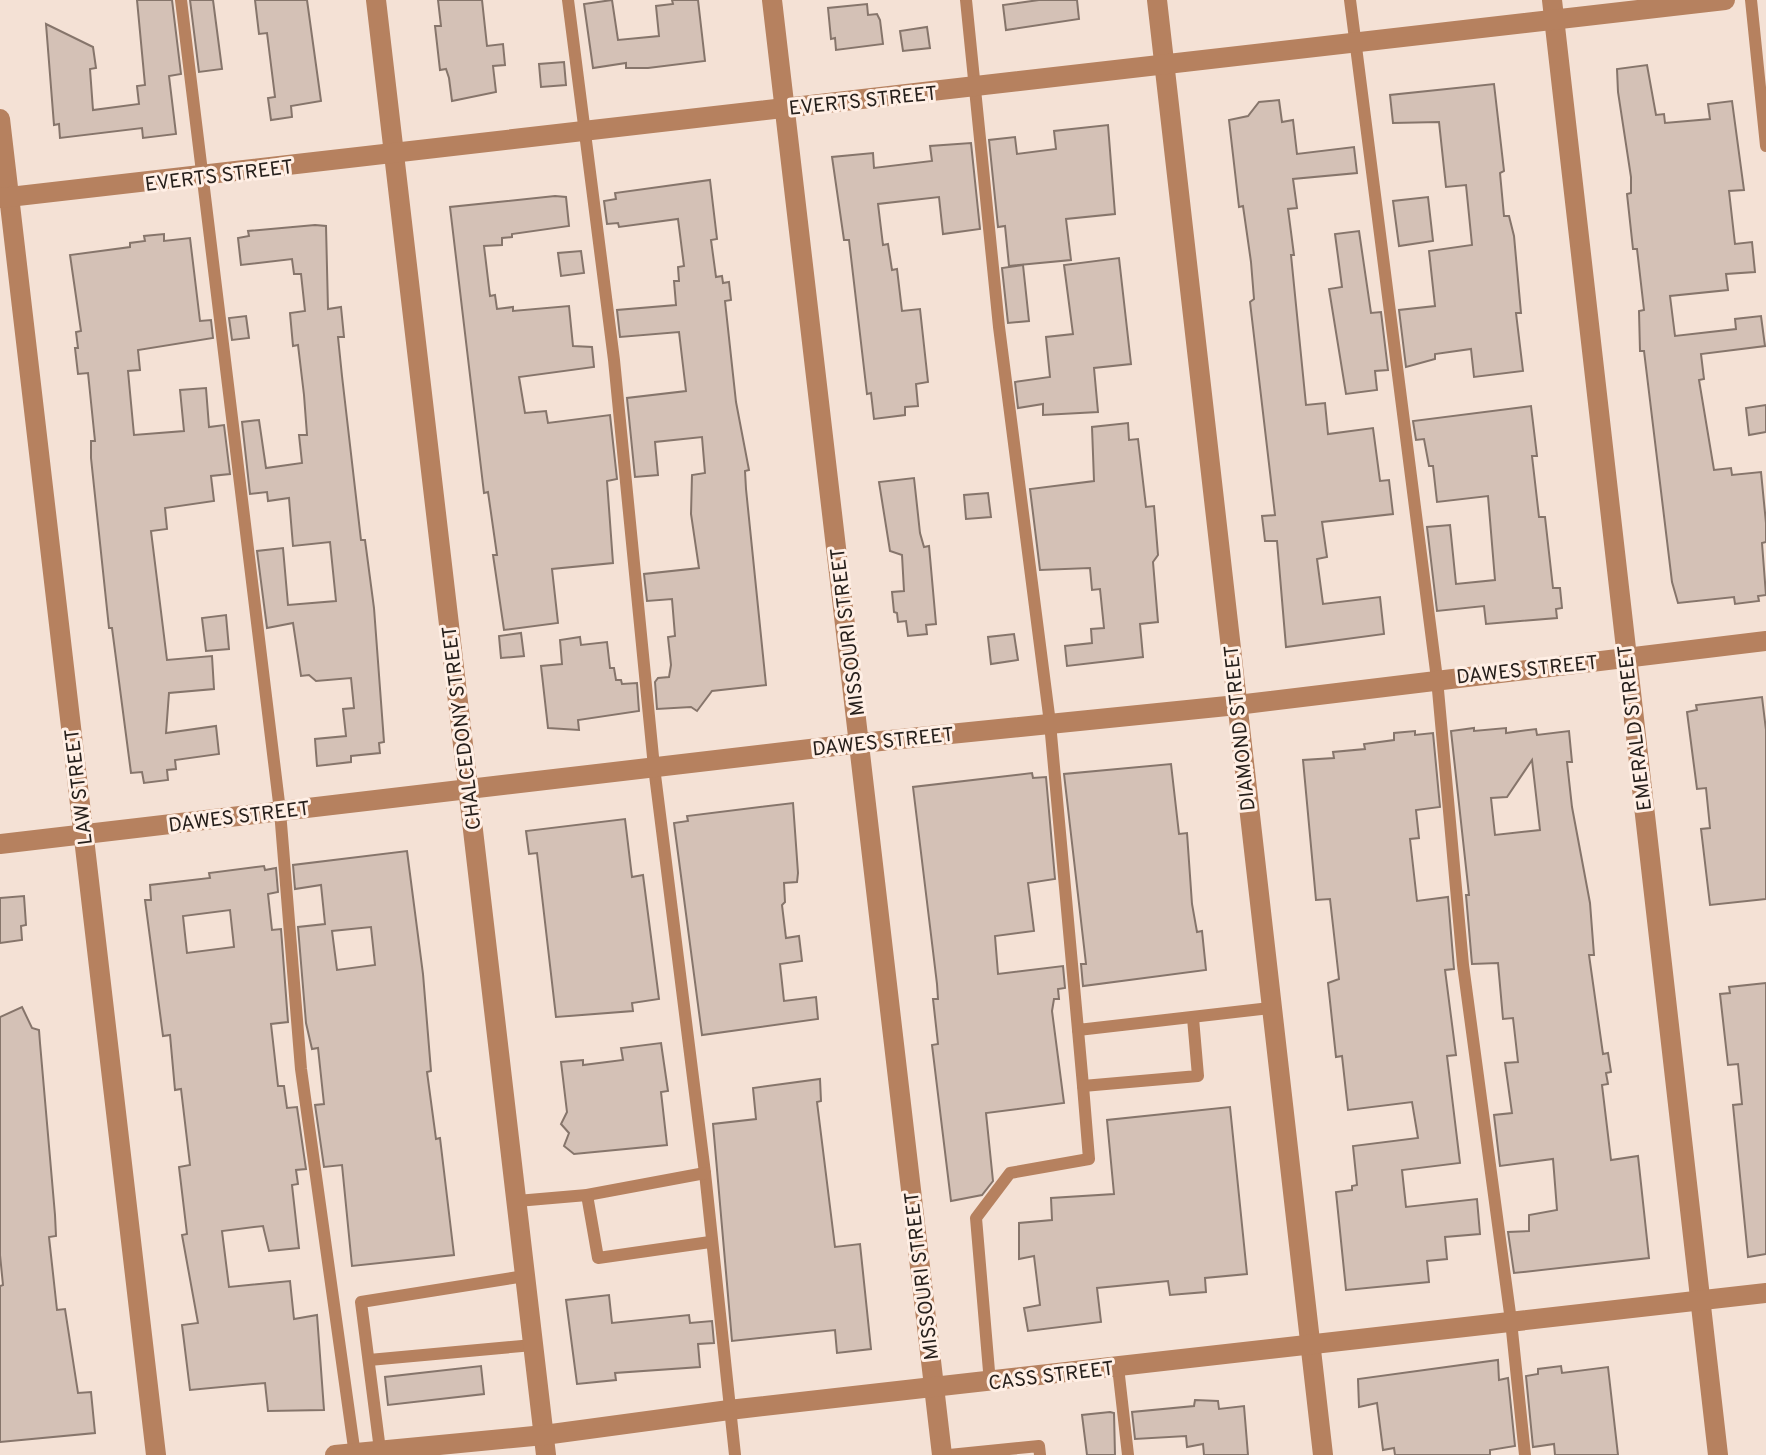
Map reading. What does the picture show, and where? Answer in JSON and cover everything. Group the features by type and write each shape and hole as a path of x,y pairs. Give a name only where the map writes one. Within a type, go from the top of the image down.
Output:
{"street":[{"name":"CHALCEDONY STREET","path":"376,0 545,1445"},
{"name":"MISSOURI STREET","path":"772,0 942,1455"},
{"name":"DIAMOND STREET","path":"1157,0 1323,1455"},
{"name":"EVERTS STREET","path":"5,198 1354,44 1553,10 1725,0"},
{"name":"EMERALD STREET","path":"1553,10 1718,1455"},
{"name":"LAW STREET","path":"0,119 5,198 156,1455"},
{"name":"DAWES STREET","path":"0,844 861,743 1237,705 1766,641"},
{"name":"CASS STREET","path":"348,1454 380,1450 545,1445 729,1410 935,1390 1766,1293"}],"lane":[{"path":"181,0 280,811 301,1069 348,1454"},
{"path":"568,0 614,360 654,767 705,1173 735,1455"},
{"path":"966,0 978,87 999,327 1050,723 1089,1159 1010,1173 976,1218 990,1383"},
{"path":"1350,0 1437,679 1463,965 1511,1321 1525,1455"},
{"path":"1751,0 1766,146"},
{"path":"1078,1030 1270,1008"},
{"path":"1083,1086 1198,1076 1193,1018"},
{"path":"517,1201 587,1195 705,1173"},
{"path":"587,1195 598,1258 710,1242"},
{"path":"380,1450 361,1302 525,1276"},
{"path":"369,1360 533,1345"},
{"path":"1118,1367 1128,1455"},
{"path":"949,1455 1039,1446 1040,1455"}],"building":[{"path":"137,0 172,0 181,74 169,76 176,134 143,138 142,128 60,138 59,124 54,125 46,24 93,47 96,68 90,69 93,110 139,104 137,86 145,85"},
{"path":"190,0 213,0 222,69 199,72"},
{"path":"255,0 307,0 321,101 291,106 292,117 271,120 268,98 275,97 267,33 259,34"},
{"path":"438,0 482,0 487,46 503,44 505,65 493,66 496,92 452,101 446,69 440,70 435,26 441,26"},
{"path":"612,0 618,40 659,36 656,6 673,4 672,0 698,0 705,61 648,68 626,68 626,63 593,68 584,4"},
{"path":"1039,0 1077,0 1079,19 1006,30 1003,5"},
{"path":"867,4 868,15 877,14 880,20 883,44 836,50 835,38 831,39 828,8"},
{"path":"927,27 930,48 903,51 900,31"},
{"path":"564,62 566,85 541,87 539,64"},
{"path":"1647,65 1656,115 1664,114 1665,123 1710,119 1708,104 1732,101 1744,190 1729,191 1735,244 1752,242 1755,272 1726,274 1728,290 1670,296 1675,336 1736,329 1735,319 1761,316 1765,346 1701,354 1704,379 1699,380 1714,470 1731,468 1732,475 1761,472 1766,523 1766,542 1762,543 1766,595 1758,596 1759,601 1735,604 1734,597 1678,603 1672,582 1644,351 1640,351 1639,311 1644,310 1637,249 1633,249 1627,194 1631,193 1631,177 1618,92 1617,69"},
{"path":"1494,84 1504,171 1500,173 1504,216 1509,216 1514,236 1521,313 1516,313 1523,371 1474,377 1471,349 1435,354 1435,359 1406,367 1399,310 1435,306 1429,251 1472,245 1466,185 1446,187 1439,122 1393,123 1390,95"},
{"path":"1279,100 1282,122 1293,120 1297,154 1354,147 1357,173 1293,179 1297,208 1288,209 1306,405 1325,403 1328,434 1373,428 1380,481 1389,480 1393,514 1322,522 1327,557 1317,559 1323,604 1380,597 1384,634 1286,647 1277,541 1265,541 1262,516 1275,515 1250,302 1254,299 1251,262 1243,206 1239,207 1229,120 1248,116 1259,102"},
{"path":"1108,125 1115,214 1066,219 1071,260 1009,266 1005,226 998,227 989,140 1015,137 1017,154 1056,149 1054,131"},
{"path":"971,143 980,229 943,234 939,197 878,204 883,245 888,244 892,270 897,269 902,311 920,309 928,382 916,384 918,406 905,407 905,415 874,419 871,393 867,394 849,240 844,240 832,157 873,153 874,168 932,161 930,146"},
{"path":"710,180 717,239 711,240 716,277 722,276 723,283 729,282 731,300 725,301 736,402 749,470 745,471 746,489 766,685 712,691 697,711 691,707 657,709 655,682 658,678 669,677 668,637 675,636 672,599 647,601 644,574 699,568 691,514 692,475 705,473 702,437 655,442 658,475 635,477 627,398 686,391 679,332 620,337 617,310 676,305 674,281 679,281 678,267 684,266 678,219 619,227 618,223 607,224 604,201 616,199 615,193"},
{"path":"566,197 569,226 512,234 512,237 502,238 502,245 484,246 490,296 495,295 497,309 513,307 513,311 569,306 573,346 592,347 594,367 519,377 525,413 546,411 548,423 610,415 617,479 607,481 613,563 552,569 558,623 504,630 493,555 497,555 488,492 484,493 450,207"},
{"path":"1428,197 1433,241 1399,246 1393,201"},
{"path":"326,226 328,309 341,307 344,337 338,337 361,540 365,540 374,608 384,742 379,743 380,753 351,756 351,762 317,766 315,739 346,736 343,709 354,708 351,678 316,681 309,675 301,676 293,623 267,628 257,551 283,548 288,605 336,601 330,542 293,546 289,498 268,501 267,492 250,494 242,422 259,420 266,468 302,463 299,435 307,435 304,395 298,345 293,346 290,313 305,311 301,274 294,274 292,259 241,265 238,238 249,236 248,231"},
{"path":"1359,231 1371,313 1381,312 1388,370 1375,371 1377,390 1346,394 1329,289 1342,287 1335,234"},
{"path":"164,234 164,241 190,238 200,321 211,320 213,338 138,350 140,370 128,371 134,435 184,431 180,390 206,388 209,427 224,425 230,474 211,476 214,501 165,508 167,529 151,531 167,660 212,656 214,689 169,693 166,733 216,726 219,754 175,760 176,769 167,770 168,780 144,783 142,772 131,773 112,628 109,628 91,458 91,441 95,441 88,373 78,374 76,332 81,331 70,255 130,247 130,243 145,241 144,236"},
{"path":"581,251 584,273 561,276 558,253"},
{"path":"1119,258 1131,364 1094,368 1098,412 1043,415 1043,404 1018,408 1015,382 1050,377 1046,337 1073,334 1064,265"},
{"path":"1023,265 1029,321 1008,323 1002,268"},
{"path":"246,316 249,338 232,340 229,318"},
{"path":"1766,405 1766,432 1749,435 1746,408"},
{"path":"1531,406 1537,456 1532,456 1539,517 1545,517 1553,588 1560,588 1562,608 1556,609 1557,618 1486,624 1484,606 1437,611 1427,527 1450,525 1456,584 1495,580 1488,496 1437,502 1433,466 1429,466 1424,439 1416,440 1413,421"},
{"path":"1128,423 1129,440 1138,439 1146,507 1154,506 1158,555 1153,562 1158,622 1140,624 1143,657 1067,666 1065,646 1092,643 1091,629 1104,628 1100,589 1092,590 1090,568 1040,570 1030,489 1094,481 1092,427"},
{"path":"914,478 920,533 924,547 929,546 936,624 926,625 927,634 908,636 906,621 898,622 897,613 894,612 892,592 904,591 902,555 890,551 879,482"},
{"path":"988,493 991,517 966,519 964,495"},
{"path":"226,615 229,649 206,651 202,618"},
{"path":"521,633 524,656 501,658 499,636"},
{"path":"1014,634 1018,660 991,664 988,637"},
{"path":"580,637 581,645 607,642 610,668 614,668 616,680 621,680 622,684 637,683 639,711 578,720 579,730 548,728 541,666 562,664 560,640"},
{"path":"1762,697 1766,730 1766,899 1710,905 1701,829 1710,828 1706,788 1697,789 1687,712 1697,710 1696,705"},
{"path":"1506,728 1506,733 1536,729 1537,735 1569,731 1572,762 1567,762 1572,807 1590,903 1594,955 1589,955 1603,1054 1608,1053 1611,1072 1606,1073 1608,1084 1602,1085 1611,1160 1638,1156 1649,1258 1514,1273 1508,1232 1529,1231 1529,1215 1557,1210 1553,1159 1500,1166 1494,1115 1512,1113 1505,1063 1518,1062 1513,1018 1503,1019 1498,963 1472,964 1466,895 1469,895 1451,731","holes":["1532,760 1540,830 1495,835 1491,798 1507,797"]},
{"path":"1415,731 1415,735 1433,733 1440,807 1416,810 1419,838 1410,839 1417,901 1448,897 1454,969 1445,970 1456,1055 1447,1056 1460,1163 1402,1170 1406,1207 1477,1199 1480,1234 1445,1237 1447,1259 1427,1261 1429,1282 1346,1290 1336,1192 1352,1190 1352,1186 1357,1185 1353,1146 1418,1138 1412,1102 1348,1110 1342,1056 1336,1057 1328,983 1339,979 1330,899 1316,900 1303,760 1334,758 1333,752 1365,749 1364,744 1394,740 1394,733"},
{"path":"1171,764 1179,834 1187,833 1192,904 1197,932 1202,931 1206,970 1083,986 1081,964 1086,964 1064,774"},
{"path":"1032,773 1033,778 1046,777 1055,879 1028,883 1034,931 995,936 998,974 1063,966 1065,988 1058,989 1059,999 1054,999 1052,1011 1064,1103 986,1113 993,1181 982,1195 951,1201 932,1045 938,1044 933,999 938,999 937,984 913,787"},
{"path":"793,803 798,873 797,882 784,883 785,902 782,905 786,938 799,936 802,961 780,964 784,1001 816,997 818,1019 702,1035 674,823 688,821 687,816"},
{"path":"625,819 632,877 643,875 659,999 632,1003 633,1011 556,1017 537,853 529,854 526,831"},
{"path":"407,851 423,974 431,1071 427,1072 436,1139 440,1138 454,1255 352,1266 342,1165 324,1167 315,1105 324,1104 318,1048 312,1049 306,1023 298,927 325,924 321,885 295,889 293,865","holes":["371,927 375,965 337,970 332,931"]},
{"path":"264,866 265,870 276,868 278,892 268,894 272,930 281,929 288,1022 271,1024 278,1086 284,1086 287,1108 297,1107 306,1169 296,1170 298,1184 292,1185 299,1248 269,1251 263,1226 222,1231 229,1287 290,1281 294,1319 317,1315 324,1410 268,1411 265,1383 190,1390 182,1325 198,1323 182,1235 187,1234 179,1167 190,1165 181,1089 175,1090 170,1035 163,1036 145,900 151,900 150,885 210,878 209,873","holes":["230,910 234,947 187,953 183,916"]},
{"path":"24,896 26,925 21,926 22,940 0,943 0,898"},
{"path":"1766,983 1766,1254 1748,1257 1733,1105 1742,1104 1738,1064 1728,1065 1720,994 1730,993 1729,987"},
{"path":"22,1007 32,1028 39,1030 55,1215 56,1236 49,1237 57,1310 65,1309 78,1393 91,1392 95,1433 0,1442 0,1286 3,1285 0,1255 0,1017"},
{"path":"661,1043 668,1091 661,1092 667,1145 574,1154 564,1146 569,1133 561,1124 567,1112 561,1062 583,1060 583,1065 623,1060 621,1048"},
{"path":"820,1079 821,1101 817,1102 835,1247 860,1244 871,1349 837,1353 835,1330 732,1341 713,1124 756,1119 753,1088"},
{"path":"1230,1107 1247,1274 1205,1278 1206,1292 1170,1295 1168,1281 1097,1288 1101,1322 1028,1331 1024,1308 1040,1305 1034,1256 1019,1259 1019,1223 1052,1220 1051,1198 1114,1194 1107,1120"},
{"path":"609,1295 612,1323 689,1315 690,1323 712,1321 714,1343 698,1344 700,1367 615,1373 616,1380 577,1384 566,1300"},
{"path":"1498,1360 1499,1380 1508,1378 1515,1446 1490,1450 1490,1455 1395,1455 1394,1448 1383,1450 1377,1403 1359,1407 1358,1379"},
{"path":"481,1366 484,1394 388,1405 385,1377"},
{"path":"1561,1366 1562,1373 1608,1367 1618,1455 1555,1455 1554,1444 1533,1447 1526,1376 1538,1374 1538,1369"},
{"path":"1195,1400 1218,1401 1219,1409 1244,1406 1248,1455 1204,1455 1203,1444 1187,1447 1186,1436 1135,1439 1132,1412 1194,1406"},
{"path":"1114,1413 1115,1455 1087,1455 1082,1415"}]}
